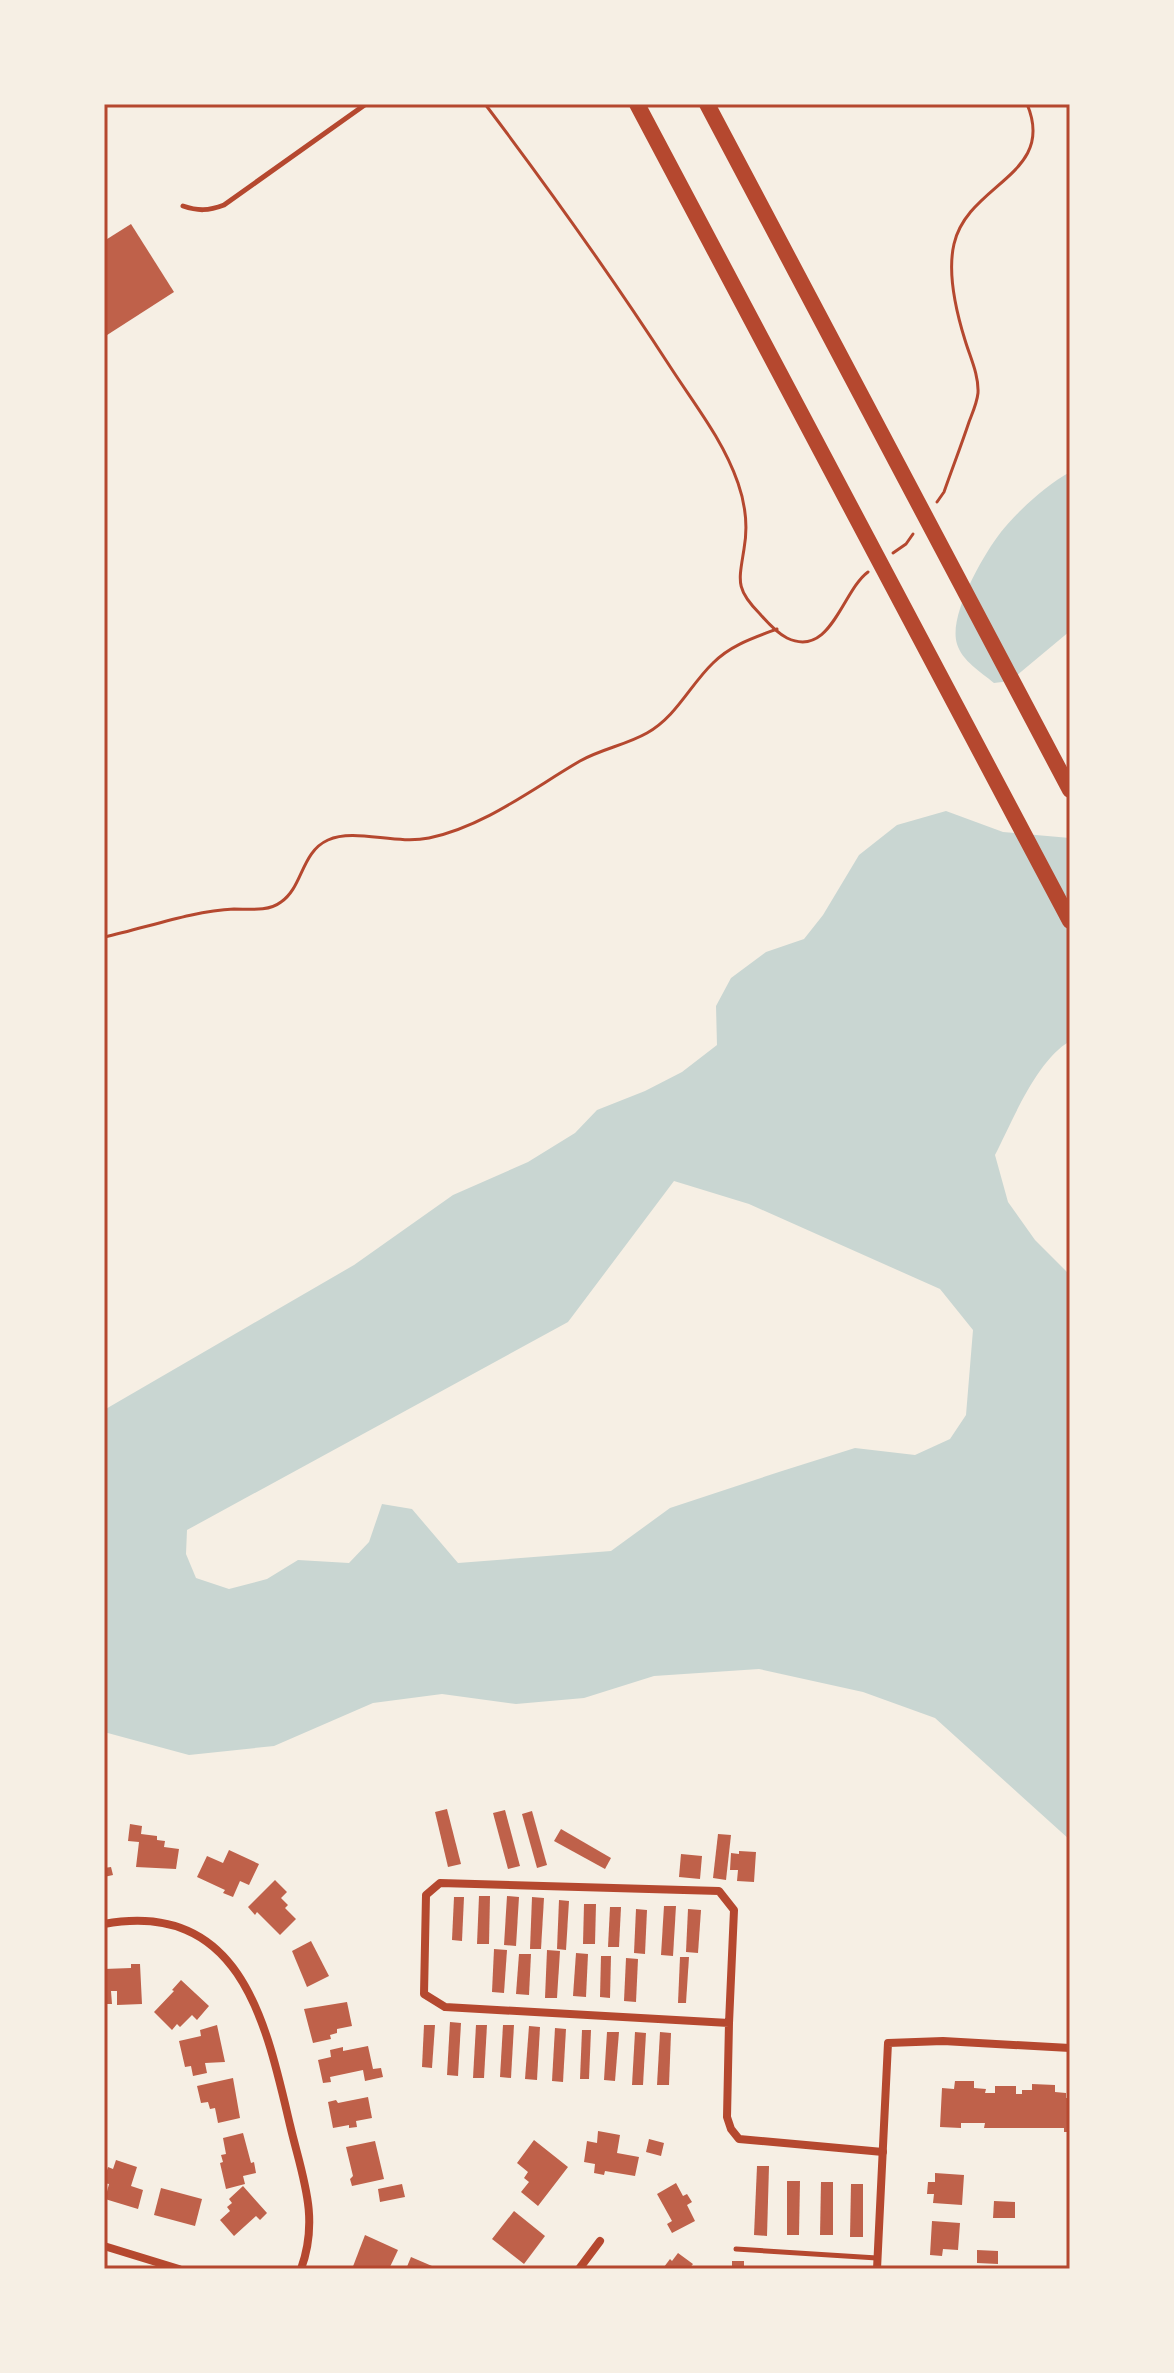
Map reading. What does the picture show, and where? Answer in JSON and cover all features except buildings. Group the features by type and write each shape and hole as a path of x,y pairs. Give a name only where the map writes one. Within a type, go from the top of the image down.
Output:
{"highway":[{"path":"637,104 1070,921"},
{"path":"707,104 1070,790"}],"street":[{"path":"729,2023 445,2007 424,1994 426,1895 440,1883 719,1891 734,1910 727,2117 731,2129 739,2139 883,2152"},
{"path":"104,1924 141,1921 179,1928 202,1939 224,1956 245,1981 271,2045 308,2199 311,2227 301,2269"},
{"path":"877,2269 888,2043 943,2041 1070,2048"},
{"path":"579,2269 600,2241"},
{"path":"104,2246 179,2269"}],"lane":[{"path":"183,206 197,211 224,205 366,104"},
{"path":"736,2249 877,2258"}],"path":[{"path":"104,937 218,910 270,907 282,902 291,892 314,850 326,841 362,836 404,842 432,838 509,805 581,760 647,734 675,710 696,681 722,655 736,645 777,629"}],"shaded area":[{"path":"1070,472 1070,631 1010,681 994,683 967,661 959,650 956,632 962,602 985,555 1001,532 1033,499"},
{"path":"946,811 1003,832 1070,838 1070,1041 1046,1062 1036,1077 995,1155 1008,1202 1035,1240 1070,1275 1070,1840 935,1718 863,1692 759,1669 654,1676 584,1698 516,1704 442,1694 373,1703 274,1746 189,1755 104,1732 104,1410 354,1265 453,1195 528,1162 575,1133 597,1110 682,1072 717,1045 716,1006 731,978 766,952 804,939 823,915 859,855 897,825","holes":["674,1181 749,1204 940,1289 973,1330 966,1415 950,1439 915,1455 855,1448 670,1508 611,1551 458,1563 412,1509 382,1504 369,1542 349,1563 298,1560 267,1579 229,1589 196,1578 186,1554 187,1530 568,1322"]}]}
